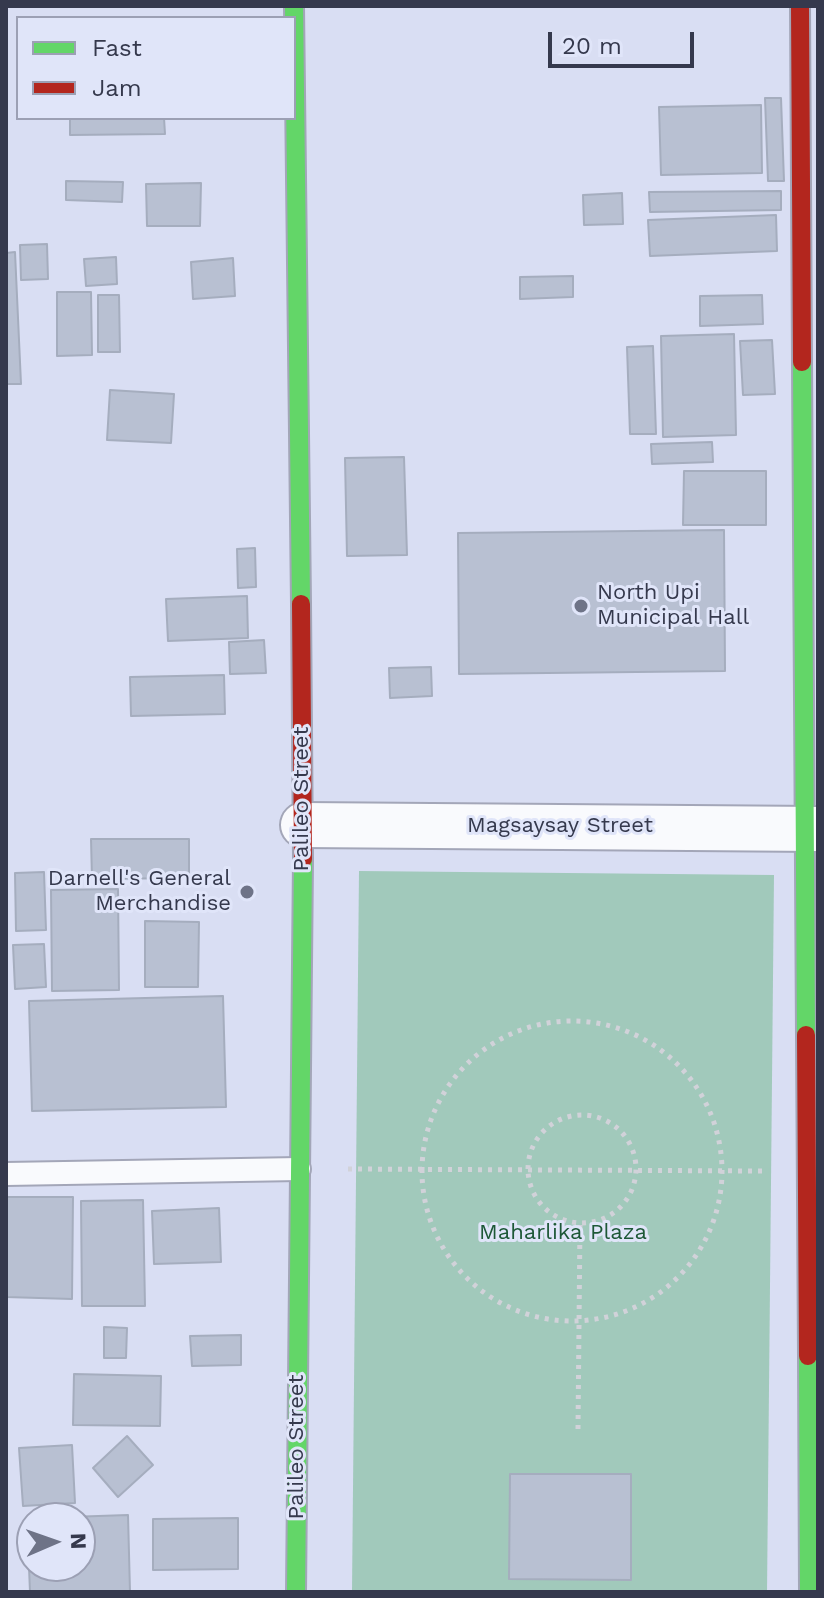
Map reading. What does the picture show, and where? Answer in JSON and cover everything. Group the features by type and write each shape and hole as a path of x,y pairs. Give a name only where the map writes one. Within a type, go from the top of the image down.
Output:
{"street":[{"path":"800,6 811,828 807,1171 809,1592"},
{"name":"Palileo Street","path":"295,120 303,825 296,1592"},
{"name":"Magsaysay Street","path":"303,825 811,828"}],"lane":[{"path":"6,1174 299,1169"}],"path":[{"path":"566,1021 594,1022 622,1029 648,1041 671,1058 691,1079 706,1103 716,1129 721,1170 721,1190 714,1220 702,1247 684,1272 662,1293 635,1309 607,1319 579,1322 546,1320 518,1312 490,1299 467,1279 433,1229 424,1199 422,1170 425,1141 434,1113 447,1088 464,1066 511,1033 538,1024 566,1021"},
{"path":"594,1114 618,1127 634,1151 635,1170 636,1180 623,1206 598,1222 569,1224 544,1210 529,1184 528,1155 541,1130 565,1115 594,1114"},
{"path":"299,1169 807,1171"},
{"path":"578,1429 580,1222"}],"green space":[{"name":"Maharlika Plaza","path":"359,871 774,875 767,1592 352,1591"}],"building":[{"path":"765,98 781,98 784,181 768,181"},
{"path":"761,105 762,173 661,175 659,107"},
{"path":"70,120 164,120 165,134 70,135"},
{"path":"66,181 123,182 122,202 66,200"},
{"path":"201,183 200,226 147,226 146,184"},
{"path":"781,191 781,210 650,212 649,192"},
{"path":"622,193 623,224 584,225 583,195"},
{"path":"776,215 777,251 650,256 648,220"},
{"path":"47,244 48,279 21,280 20,245"},
{"path":"15,252 21,384 6,384 6,253"},
{"path":"116,257 117,284 86,286 84,259"},
{"path":"233,258 235,296 193,299 191,262"},
{"path":"573,276 573,297 520,299 520,277"},
{"path":"57,292 91,292 92,355 57,356"},
{"path":"98,295 119,295 120,352 98,352"},
{"path":"762,295 763,324 700,326 700,296"},
{"path":"734,334 736,435 663,437 661,336"},
{"path":"772,340 775,394 743,395 740,341"},
{"path":"653,346 656,434 630,434 627,347"},
{"path":"110,390 174,394 171,443 107,440"},
{"path":"712,442 713,462 652,464 651,444"},
{"path":"404,457 407,555 347,556 345,458"},
{"path":"684,471 766,471 766,525 683,525"},
{"path":"724,530 725,671 459,674 458,533"},
{"path":"255,548 256,587 238,588 237,549"},
{"path":"247,596 248,638 168,641 166,599"},
{"path":"264,640 266,673 230,674 229,642"},
{"path":"431,667 432,696 390,698 389,668"},
{"path":"224,675 225,714 131,716 130,677"},
{"path":"91,839 189,839 189,878 92,879"},
{"path":"44,872 46,930 16,931 15,873"},
{"path":"118,889 119,990 52,991 51,890"},
{"path":"145,921 199,922 198,987 145,987"},
{"path":"44,944 46,987 15,989 13,945"},
{"path":"223,996 226,1107 32,1111 29,1001"},
{"path":"6,1197 73,1197 72,1299 6,1297"},
{"path":"143,1200 145,1306 82,1306 81,1201"},
{"path":"219,1208 221,1262 154,1264 152,1211"},
{"path":"104,1327 127,1328 126,1358 104,1358"},
{"path":"241,1335 241,1365 192,1366 190,1336"},
{"path":"74,1374 161,1376 160,1426 73,1425"},
{"path":"127,1436 153,1465 118,1497 93,1468"},
{"path":"72,1445 75,1502 23,1502 19,1448"},
{"path":"510,1474 631,1474 631,1580 509,1579"},
{"path":"128,1515 130,1592 30,1592 30,1582 96,1582 96,1516"},
{"path":"238,1518 238,1569 153,1570 153,1519"}],"traffic: fast":[{"path":"294,6 294,16"},
{"path":"295,120 301,604"},
{"path":"802,362 806,1035"},
{"path":"296,1592 303,859"},
{"path":"808,1356 809,1592"}],"traffic: jam":[{"path":"800,6 802,362"},
{"path":"301,604 303,859"},
{"path":"806,1035 808,1356"}],"place":[{"name":"North Upi Municipal Hall","path":"581,606"},
{"name":"Darnell's General Merchandise","path":"247,892"}]}
